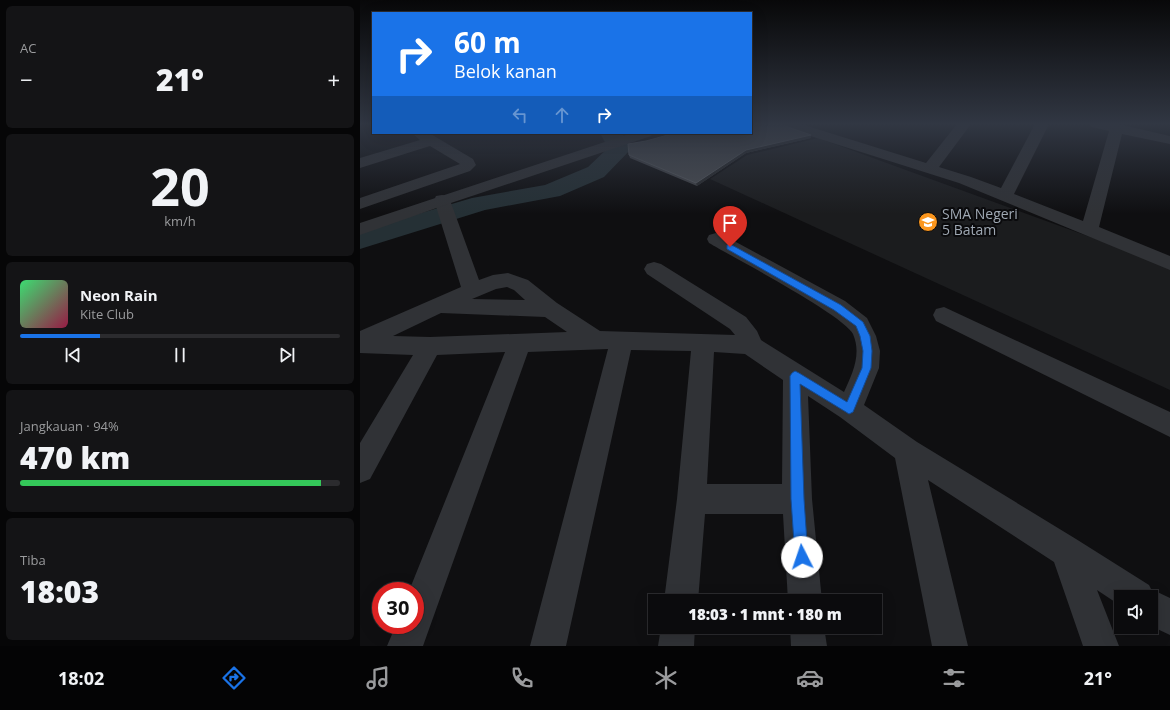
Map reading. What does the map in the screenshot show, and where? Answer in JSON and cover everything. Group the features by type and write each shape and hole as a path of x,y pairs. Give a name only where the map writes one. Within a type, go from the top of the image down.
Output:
{"street":[{"path":"360,163 382,154"},
{"path":"360,204 464,168 468,165 468,162 454,154"},
{"path":"360,229 443,203 580,154"},
{"path":"882,154 964,180 1170,263"},
{"path":"929,169 941,154"},
{"path":"1005,196 1027,154"},
{"path":"1089,230 1110,154"},
{"path":"443,203 472,290"},
{"path":"716,239 838,307 859,324 865,336 868,351 866,368 849,409"},
{"path":"654,269 738,323 749,337 750,345"},
{"path":"360,343 472,290 500,280 516,282 549,309 608,341"},
{"path":"438,306 549,309"},
{"path":"944,315 1170,425"},
{"path":"360,343 430,346 608,341 703,342 750,345 795,376 849,409 907,451 1127,590"},
{"path":"548,646 608,341"},
{"path":"682,594 692,499 703,342"},
{"path":"424,595 520,343"},
{"path":"360,469 430,346"},
{"path":"795,376 798,499 805,594"},
{"path":"907,451 950,646"},
{"path":"692,499 798,499"},
{"path":"1065,550 1101,646"},
{"path":"1158,610 1170,618"},
{"path":"405,646 410,634"},
{"path":"676,646 677,634"},
{"path":"808,634 809,646"}],"shaded area":[{"name":"SMA Negeri 5 Batam","path":"862,154 1170,266 1170,390 710,179 747,155"}],"building":[{"path":"629,154 740,154 696,183"}],"waterway":[{"path":"360,240 481,203 551,191 596,172 615,154"}],"place":[{"name":"SMA Negeri 5 Batam","path":"928,222"}],"route":[{"path":"730,247 838,307 859,324 865,336 868,351 866,368 849,409 795,376 798,499 802,557"}]}
